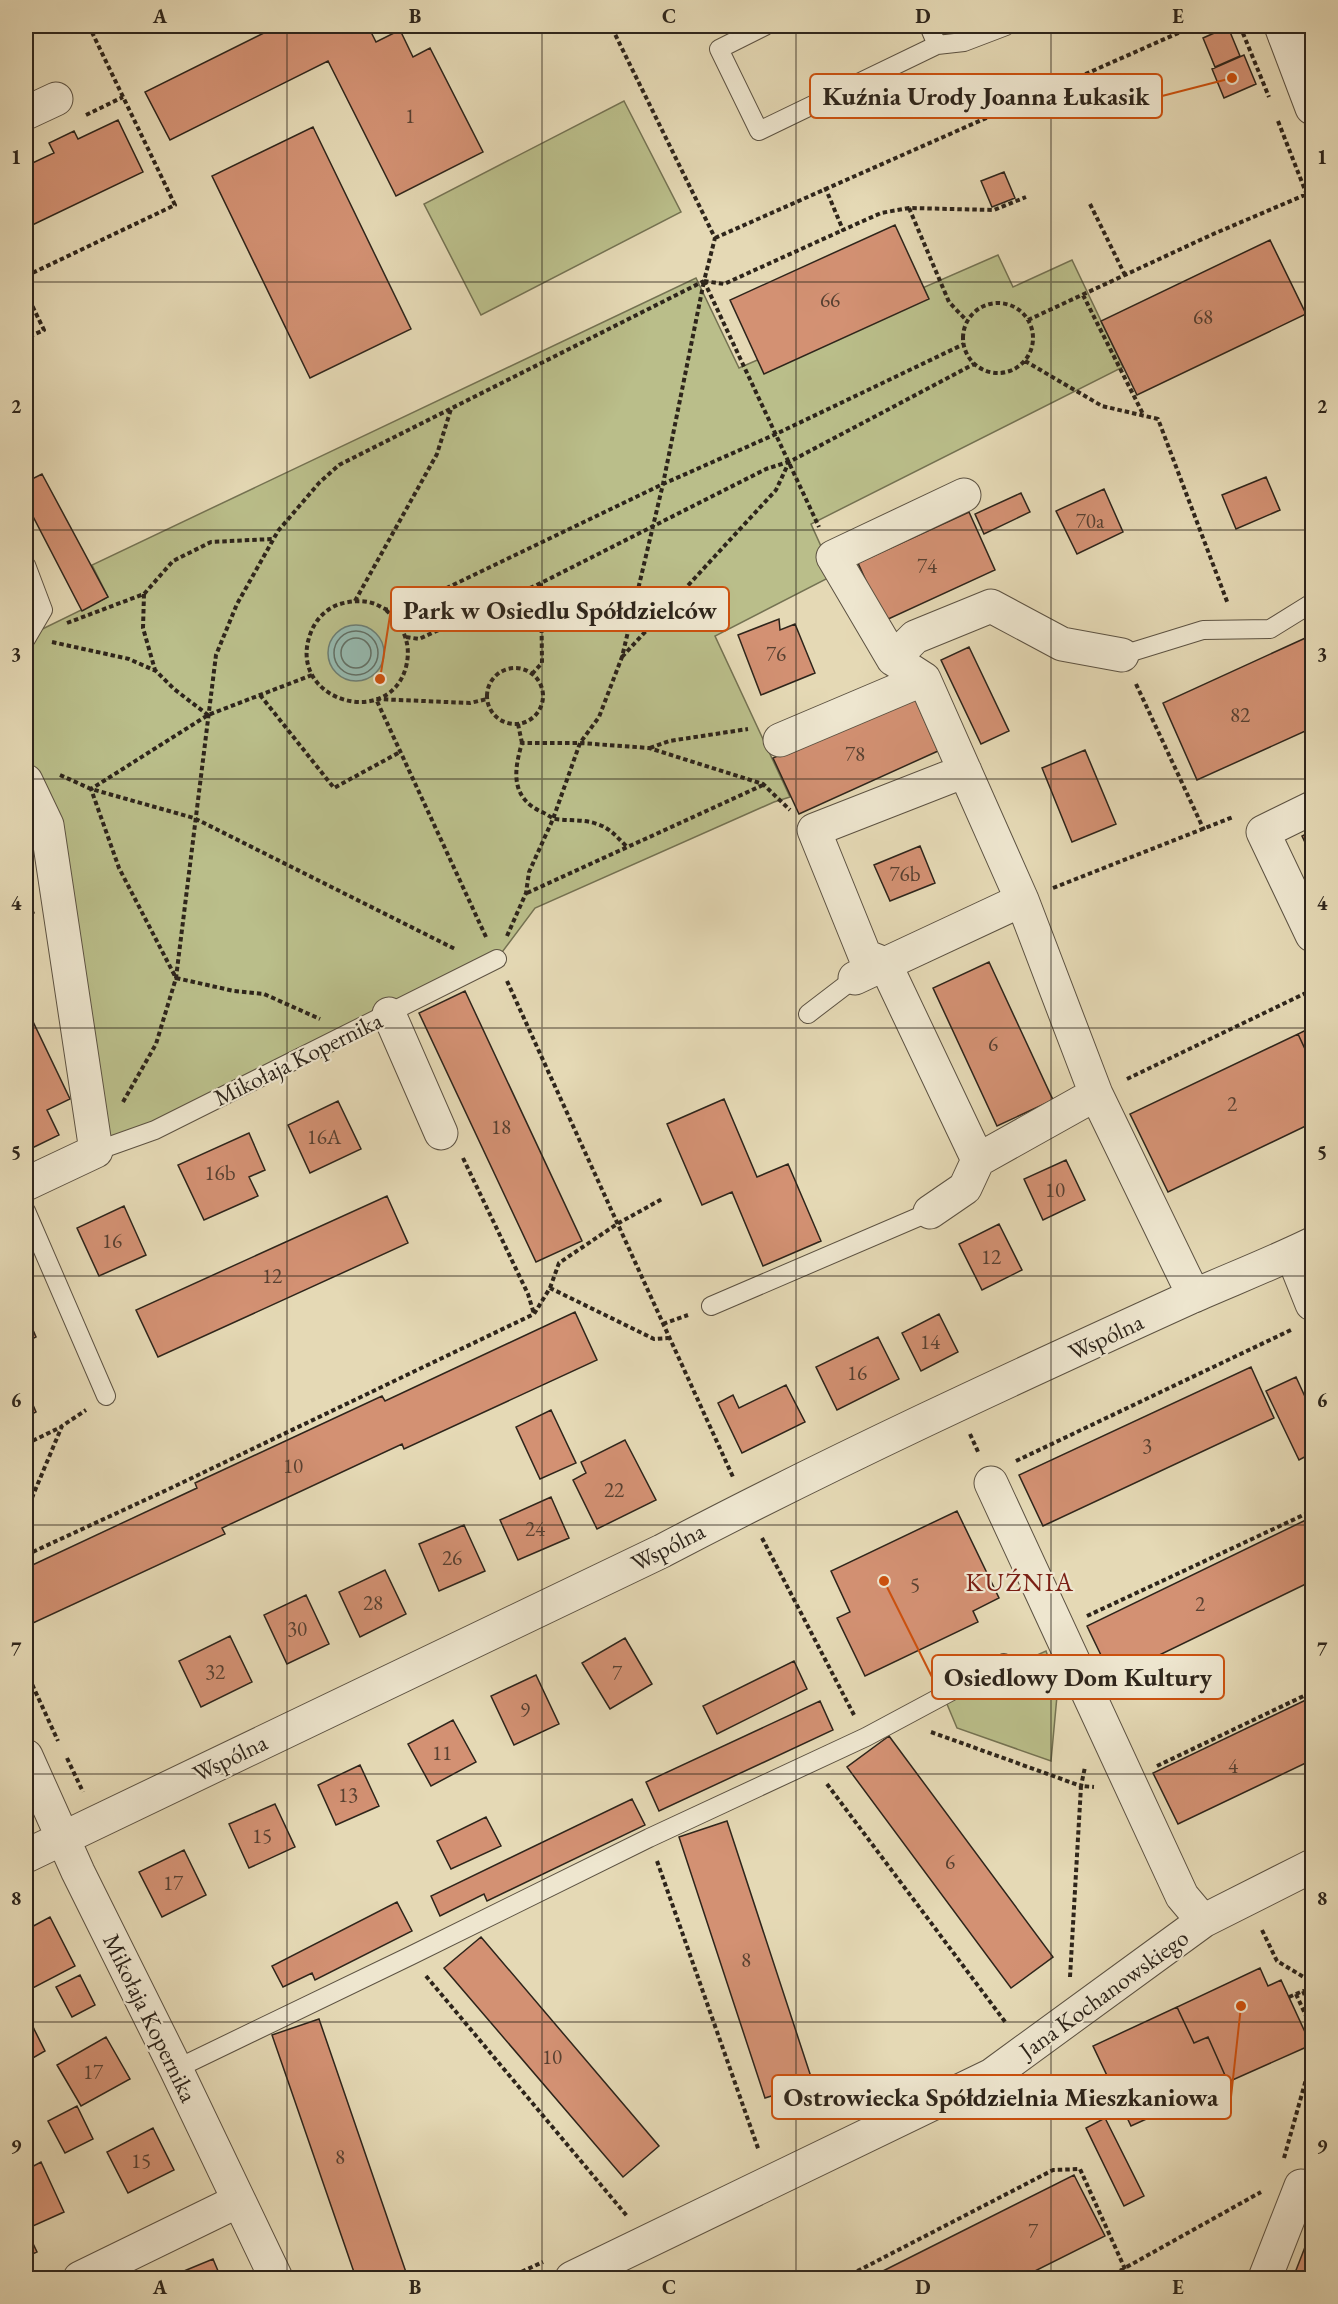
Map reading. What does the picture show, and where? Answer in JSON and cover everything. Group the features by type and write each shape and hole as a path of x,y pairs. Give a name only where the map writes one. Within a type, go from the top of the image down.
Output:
{"street":[{"path":"1293,29 1312,108"},
{"path":"26,113 56,99"},
{"path":"964,495 833,557 893,659 924,679 1022,900 1096,1094 1194,1296"},
{"path":"893,659 915,637 991,606 1062,644 1122,655"},
{"path":"780,740 924,679"},
{"path":"965,771 814,830 865,956 885,964 978,1160"},
{"path":"40,776 96,1151"},
{"path":"1312,808 1263,832 1312,935"},
{"path":"855,978 1022,900"},
{"path":"389,1014 441,1133"},
{"path":"930,1212 964,1188 978,1160 1096,1094"},
{"name":"Mikołaja Kopernika","path":"26,1184 96,1151"},
{"path":"1302,1249 1307,1314"},
{"name":"Wspólna","path":"26,1856 662,1551 746,1507 954,1407 1194,1296 1302,1249"},
{"path":"994,1489 1182,1896 1203,1921"},
{"name":"Mikołaja Kopernika","path":"26,1756 62,1838 176,2068 276,2278"},
{"name":"Jana Kochanowskiego","path":"561,2269 649,2241 992,2075 1203,1921 1312,1866"},
{"path":"1265,2278 1303,2173"},
{"path":"80,2278 238,2200"}],"lane":[{"path":"765,26 719,49 759,131 937,45 964,42 1006,26"},
{"path":"928,26 937,45"},
{"path":"26,565 43,610 26,638"},
{"path":"1122,655 1203,630 1270,629 1312,603"},
{"name":"Mikołaja Kopernika","path":"96,1151 155,1130 497,959"},
{"path":"808,1014 855,978"},
{"path":"26,1211 106,1396"},
{"path":"711,1306 930,1212"},
{"path":"176,2068 649,1838 866,1737 1004,1663"}],"path":[{"path":"26,276 176,205 89,26"},
{"path":"497,959 526,893 529,872 553,819 580,743 599,717 622,657 663,484 714,238 611,26"},
{"path":"714,238 825,187 1194,26"},
{"path":"825,187 843,230"},
{"path":"1028,320 1307,194"},
{"path":"121,1105 156,1044 176,978 194,818 216,656 237,604 272,539 312,490 339,465 704,281 724,284 881,213 909,208 993,210 1026,197"},
{"path":"1090,204 1125,275"},
{"path":"909,208 949,302 968,321"},
{"path":"704,281 833,557"},
{"path":"26,293 44,330 26,338"},
{"path":"1083,295 1144,415"},
{"path":"997,303 1010,305 1020,310 1028,320 1033,341 1030,352 1016,369 994,373 974,364 964,344 964,332 968,321 976,311 986,305 997,303"},
{"path":"386,610 407,607 663,484 776,434 964,344"},
{"path":"1024,361 1102,406 1158,419 1238,630"},
{"path":"406,637 419,639 541,583 766,470 789,462 974,364"},
{"path":"355,601 437,454 451,409"},
{"path":"622,657 776,490 789,462"},
{"path":"26,638 144,594 174,561 211,542 272,539"},
{"path":"532,674 542,663 541,583"},
{"path":"144,594 142,628 156,671"},
{"path":"355,601 372,603 386,610 398,622 406,637 409,653 405,670 397,685 384,695 369,702 352,703 335,698 322,688 312,675 307,659 307,642 313,626 324,613 338,604 355,601"},
{"path":"26,638 129,659 156,671 174,689 208,715"},
{"path":"1122,655 1204,830"},
{"path":"512,668 523,669 532,674 539,682 543,692 542,704 537,714 529,721 518,724 507,724 497,718 490,710 487,699 492,678 501,671 512,668"},
{"path":"92,789 208,715 312,675"},
{"path":"260,695 334,788 400,752"},
{"path":"376,699 470,703 487,699"},
{"path":"376,699 746,1507 866,1737"},
{"path":"518,724 522,743 515,767 518,787 529,805 553,819 586,821 599,825 612,831 626,846"},
{"path":"649,748 669,741 764,727 780,740"},
{"path":"522,743 580,743 649,748 763,784 814,830"},
{"path":"40,776 194,818 453,949 497,959"},
{"path":"526,893 763,784"},
{"path":"92,789 119,868 176,978 234,991 264,994 351,1032"},
{"path":"1022,900 1233,817 1263,832"},
{"path":"1096,1094 1312,990"},
{"path":"441,1133 460,1151 528,1294 534,1314"},
{"path":"26,1555 534,1314 550,1288 559,1263 617,1224 662,1199"},
{"path":"550,1288 654,1339 668,1338"},
{"path":"994,1489 1003,1467 1307,1314"},
{"path":"26,1444 62,1426 106,1396"},
{"path":"954,1407 963,1419 994,1489"},
{"path":"26,1512 62,1426"},
{"path":"1058,1629 1312,1511"},
{"path":"1128,1780 1312,1692"},
{"path":"897,1720 1081,1786"},
{"path":"811,1762 1026,2050"},
{"path":"1079,1974 1070,1981 1081,1786 1085,1764"},
{"path":"649,1838 770,2183"},
{"path":"1246,1899 1277,1961 1307,1979 1312,1989"},
{"path":"410,1956 649,2241"},
{"path":"1289,1997 1303,1991 1312,2012"},
{"path":"1296,1994 1312,2029"},
{"path":"998,2029 1015,2017"},
{"path":"1108,2278 1277,2183 1303,2173 1312,2058"},
{"path":"844,2278 1053,2170 1080,2169 1125,2269"},
{"path":"508,2278 561,2269"}],"green space":[{"path":"624,101 681,212 481,315 424,204"},
{"path":"998,255 1013,287 1072,260 1123,367 811,524 834,575 715,636 790,797 774,802 535,908 497,959 96,1151 26,781 26,637 108,597 92,565 696,278 739,368"},
{"path":"1046,1651 1058,1685 1051,1761 957,1728 944,1697"}],"water":[{"path":"350,625 362,625 372,629 380,637 384,653 380,669 372,677 362,681 350,681 340,677 332,669 328,659 328,647 332,637 340,629"}],"building":[{"path":"278,26 368,26 376,42 400,30 413,57 430,48 483,152 396,196 328,61 170,140 145,92"},
{"path":"1228,27 1240,56 1215,67 1203,38"},
{"path":"1244,55 1256,84 1224,98 1212,69"},
{"path":"118,120 143,172 26,228 26,166 54,153 49,143 74,131 78,139"},
{"path":"313,127 411,329 310,378 212,176"},
{"path":"1004,172 1015,198 992,207 981,181"},
{"path":"895,225 929,299 764,374 730,300"},
{"path":"1270,240 1306,314 1137,395 1101,321"},
{"path":"42,474 108,597 82,611 26,503 26,482"},
{"path":"1266,477 1280,510 1236,529 1222,495"},
{"path":"1104,489 1123,532 1077,554 1056,511"},
{"path":"1021,493 1030,512 984,534 975,514"},
{"path":"969,512 995,570 884,621 858,563"},
{"path":"779,619 780,630 795,624 815,673 761,695 738,635"},
{"path":"1312,635 1312,728 1197,780 1163,703"},
{"path":"969,647 1009,731 981,744 941,660"},
{"path":"913,694 938,751 799,814 773,758"},
{"path":"1085,750 1116,824 1072,842 1042,768"},
{"path":"1312,831 1312,857 1302,836"},
{"path":"920,846 935,883 890,901 874,865"},
{"path":"26,894 34,913 26,917"},
{"path":"989,962 1053,1100 997,1126 933,988"},
{"path":"465,991 582,1241 536,1262 419,1013"},
{"path":"26,1007 70,1099 47,1110 59,1135 26,1151"},
{"path":"1312,1027 1312,1064 1298,1034"},
{"path":"1298,1034 1312,1064 1312,1123 1168,1192 1130,1114"},
{"path":"724,1099 757,1177 788,1164 821,1241 763,1266 732,1192 702,1205 667,1124"},
{"path":"338,1101 361,1149 310,1173 288,1125"},
{"path":"249,1133 265,1170 249,1177 258,1196 204,1220 178,1165"},
{"path":"1066,1160 1085,1200 1043,1220 1024,1179"},
{"path":"387,1196 408,1243 158,1357 136,1310"},
{"path":"124,1206 146,1255 99,1276 77,1228"},
{"path":"999,1224 1022,1270 982,1290 959,1244"},
{"path":"575,1312 597,1360 404,1449 402,1444 222,1528 225,1534 33,1623 26,1606 26,1568 197,1488 195,1483 382,1396 385,1401"},
{"path":"26,1314 36,1337 26,1342"},
{"path":"939,1314 958,1352 921,1371 902,1333"},
{"path":"878,1337 899,1379 837,1410 816,1367"},
{"path":"1251,1367 1274,1418 1043,1526 1019,1475"},
{"path":"1296,1377 1312,1412 1312,1453 1299,1460 1266,1391"},
{"path":"786,1385 805,1422 742,1453 718,1403 733,1395 739,1408"},
{"path":"26,1389 36,1412 26,1417"},
{"path":"551,1410 576,1463 540,1479 516,1427"},
{"path":"625,1440 656,1500 597,1529 573,1480 586,1473 581,1462"},
{"path":"551,1497 569,1538 518,1560 500,1520"},
{"path":"957,1511 999,1598 973,1611 978,1622 865,1676 837,1618 850,1612 831,1571"},
{"path":"1312,1517 1312,1581 1112,1678 1087,1626"},
{"path":"464,1525 485,1571 439,1591 419,1544"},
{"path":"385,1570 406,1614 360,1637 339,1592"},
{"path":"306,1595 329,1644 287,1664 264,1615"},
{"path":"230,1636 252,1682 201,1707 179,1661"},
{"path":"625,1638 652,1684 610,1709 582,1663"},
{"path":"794,1661 807,1689 717,1734 703,1706"},
{"path":"536,1675 559,1724 514,1745 491,1696"},
{"path":"1312,1697 1312,1760 1178,1824 1153,1773"},
{"path":"820,1701 833,1730 659,1811 646,1782"},
{"path":"453,1720 476,1762 431,1786 408,1744"},
{"path":"889,1736 1053,1957 1011,1988 847,1767"},
{"path":"360,1765 379,1806 336,1825 318,1785"},
{"path":"632,1799 645,1825 487,1901 484,1894 440,1916 431,1896"},
{"path":"275,1804 295,1847 249,1868 229,1824"},
{"path":"486,1817 501,1846 451,1869 437,1841"},
{"path":"727,1821 813,2083 765,2098 679,1837"},
{"path":"184,1850 206,1895 162,1917 139,1872"},
{"path":"397,1902 412,1931 315,1980 312,1973 283,1987 272,1966"},
{"path":"50,1917 75,1966 29,1990 26,1982 26,1930"},
{"path":"481,1937 659,2146 623,2177 444,1968"},
{"path":"1260,1968 1268,1986 1281,1980 1311,2045 1228,2082 1208,2037 1194,2043 1177,2007"},
{"path":"80,1975 95,2005 72,2017 56,1987"},
{"path":"1177,2007 1194,2043 1208,2037 1228,2082 1131,2126 1093,2046"},
{"path":"26,2012 34,2029 26,2033"},
{"path":"319,2019 408,2278 356,2278 272,2035"},
{"path":"34,2029 45,2051 26,2062 26,2033"},
{"path":"106,2037 130,2079 81,2106 57,2065"},
{"path":"77,2106 93,2139 65,2153 48,2121"},
{"path":"1105,2118 1144,2196 1124,2206 1086,2128"},
{"path":"153,2128 174,2170 128,2193 107,2152"},
{"path":"41,2162 64,2212 26,2229 26,2170"},
{"path":"1074,2175 1105,2236 1021,2278 869,2278"},
{"path":"26,2229 37,2252 26,2257"},
{"path":"1312,2229 1312,2278 1293,2278"},
{"path":"213,2259 221,2278 167,2278"}],"place":[{"name":"Kuźnia Urody Joanna Łukasik","path":"1232,78"},
{"name":"Park w Osiedlu Spółdzielców","path":"380,679"},
{"name":"Osiedlowy Dom Kultury","path":"884,1581"},
{"name":"Ostrowiecka Spółdzielnia Mieszkaniowa","path":"1241,2006"}],"district":[{"name":"KUŹNIA","path":"1020,1582"}]}
